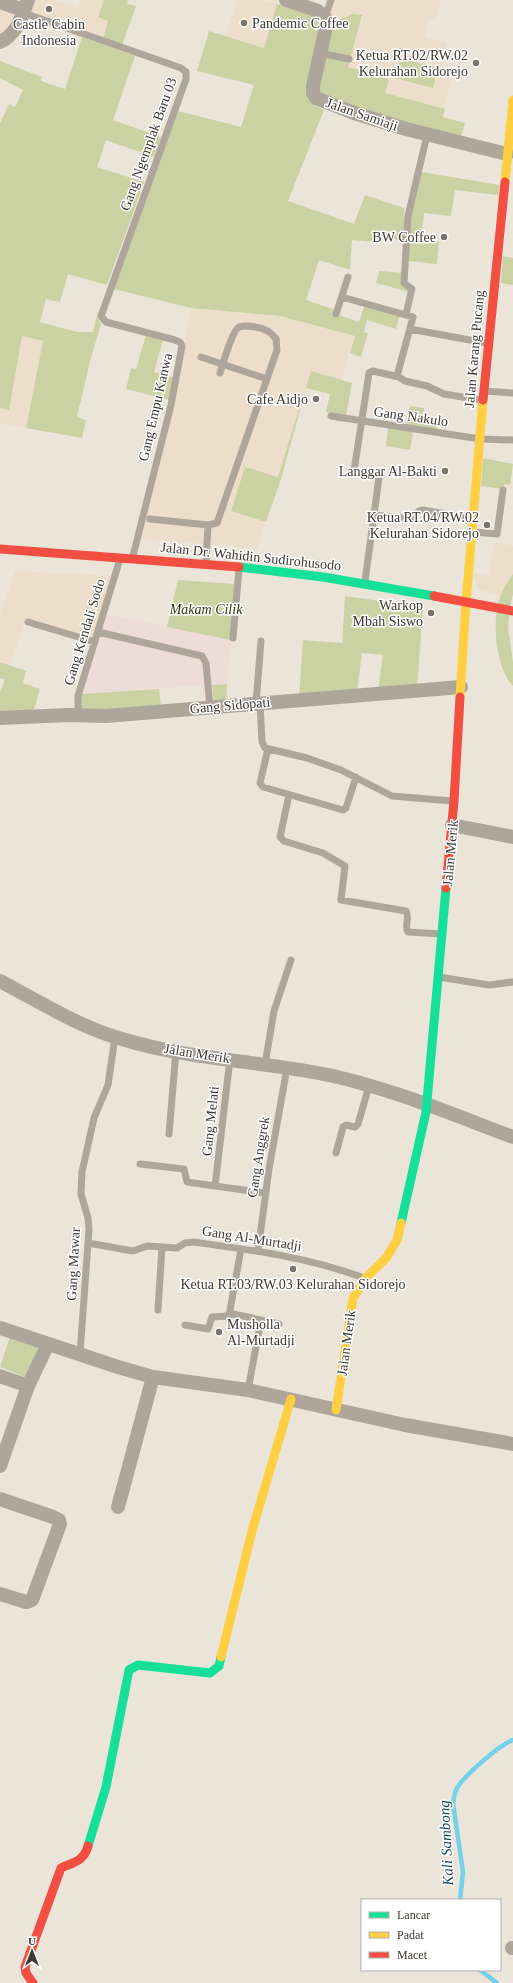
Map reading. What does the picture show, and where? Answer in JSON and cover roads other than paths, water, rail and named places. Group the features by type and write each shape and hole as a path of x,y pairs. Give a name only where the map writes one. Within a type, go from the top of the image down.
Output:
{"main road":[{"name":"Jalan Karang Pucang","path":"466,602 488,344 513,100"},
{"name":"Jalan Dr. Wahidin Sudirohusodo","path":"0,549 239,567 365,583 513,611"},
{"name":"Jalan Merik","path":"336,1410 351,1307 356,1292 365,1278 387,1258 396,1240 425,1123 454,801 466,602"},
{"path":"33,1983 26,1974 25,1967 61,1868 79,1862 86,1854 106,1787 129,1670 138,1665 210,1673 219,1666 252,1531 291,1399"}],"street":[{"path":"286,0 318,11 325,16"},
{"path":"0,2 25,8 15,31 0,42"},
{"name":"Jalan Samiaji","path":"325,16 326,27 313,86 313,93 316,98 354,113 427,135 507,154"},
{"name":"Gang Sidopati","path":"0,718 78,715 101,716 461,687"},
{"path":"452,825 513,837"},
{"name":"Jalan Merik","path":"0,981 79,1023 115,1037 176,1051 332,1076 427,1104 513,1137"},
{"path":"0,1328 118,1367 153,1376 248,1390 405,1425 513,1444"},
{"path":"0,1466 28,1386 48,1344"},
{"path":"0,1376 28,1386"},
{"path":"118,1507 153,1376"},
{"path":"0,1499 53,1517 59,1520 60,1524 32,1600 26,1602 0,1594"}],"lane":[{"path":"325,16 331,0"},
{"name":"Gang Ngemplak Baru 03","path":"25,8 181,68 186,72 186,78 102,311 102,319"},
{"path":"320,53 349,59"},
{"path":"406,314 412,289 404,283 408,216 427,135"},
{"path":"336,314 348,277"},
{"path":"342,296 413,317 397,376"},
{"name":"Gang Empu Kanwa","path":"102,319 109,323 175,340 180,342 182,346 171,405 132,558"},
{"path":"150,519 208,525 216,524 278,348 276,339 269,331 262,328 243,326 238,328 234,334 220,373"},
{"path":"410,329 488,344"},
{"path":"201,357 267,379"},
{"path":"362,422 369,373 373,371 397,376 405,381 427,386 444,394 483,400"},
{"path":"484,391 513,393"},
{"name":"Gang Nakulo","path":"331,416 362,422 480,439 513,440"},
{"name":"Gang Nakulo","path":"362,422 354,471 379,477 374,515"},
{"path":"472,532 497,534 503,490"},
{"path":"365,583 374,515 410,519 422,510 473,518"},
{"path":"205,564 208,525"},
{"name":"Gang Kendali Sodo","path":"78,715 78,696 120,557"},
{"path":"233,638 239,567"},
{"path":"28,622 95,642"},
{"path":"98,632 202,656 206,663 210,708"},
{"path":"262,641 258,703 262,742 264,747 307,758 356,776 392,796 454,801"},
{"path":"268,749 260,785 289,794 344,810 356,776"},
{"path":"289,794 280,837 284,841 323,853 345,866 341,900 406,911 406,928 408,932 442,934"},
{"path":"264,1064 274,1011 291,960"},
{"path":"438,976 489,985 513,982"},
{"name":"Gang Mawar","path":"80,1354 88,1243 88,1218 81,1194 82,1172 94,1118 109,1081 115,1037"},
{"path":"168,1134 176,1051"},
{"name":"Gang Melati","path":"215,1186 230,1059"},
{"name":"Gang Anggrek","path":"258,1251 287,1068"},
{"path":"336,1153 343,1127 346,1125 355,1127 358,1124 369,1086"},
{"path":"140,1164 182,1168 185,1171 187,1182 266,1193"},
{"name":"Gang Al-Murtadji","path":"88,1243 134,1251 147,1246 177,1248 193,1242 258,1251 314,1262 365,1278"},
{"path":"158,1310 162,1247"},
{"path":"185,1325 208,1329 212,1317 227,1318 241,1249"},
{"path":"229,1313 279,1324"},
{"path":"248,1390 261,1320"}],"waterway":[{"name":"Kali Sambong","path":"460,1899 463,1872 453,1803 455,1793 463,1780 477,1767 500,1747 513,1740"},
{"name":"Kali Sambong","path":"481,1971 497,1983"}],"place":[{"name":"Castle Cabin Indonesia","path":"49,9"},
{"name":"Pandemic Coffee","path":"244,23"},
{"name":"Ketua RT.02/RW.02 Kelurahan Sidorejo","path":"476,63"},
{"name":"BW Coffee","path":"444,237"},
{"name":"Cafe Aidjo","path":"316,399"},
{"name":"Langgar Al-Bakti","path":"445,471"},
{"name":"Ketua RT.04/RW.02 Kelurahan Sidorejo","path":"487,525"},
{"name":"Warkop Mbah Siswo","path":"431,613"},
{"name":"Ketua RT.03/RW.03 Kelurahan Sidorejo","path":"293,1269"},
{"name":"Musholla Al-Murtadji","path":"219,1332"}],"park label":[{"name":"Makam Cilik","path":"206,609"}]}
